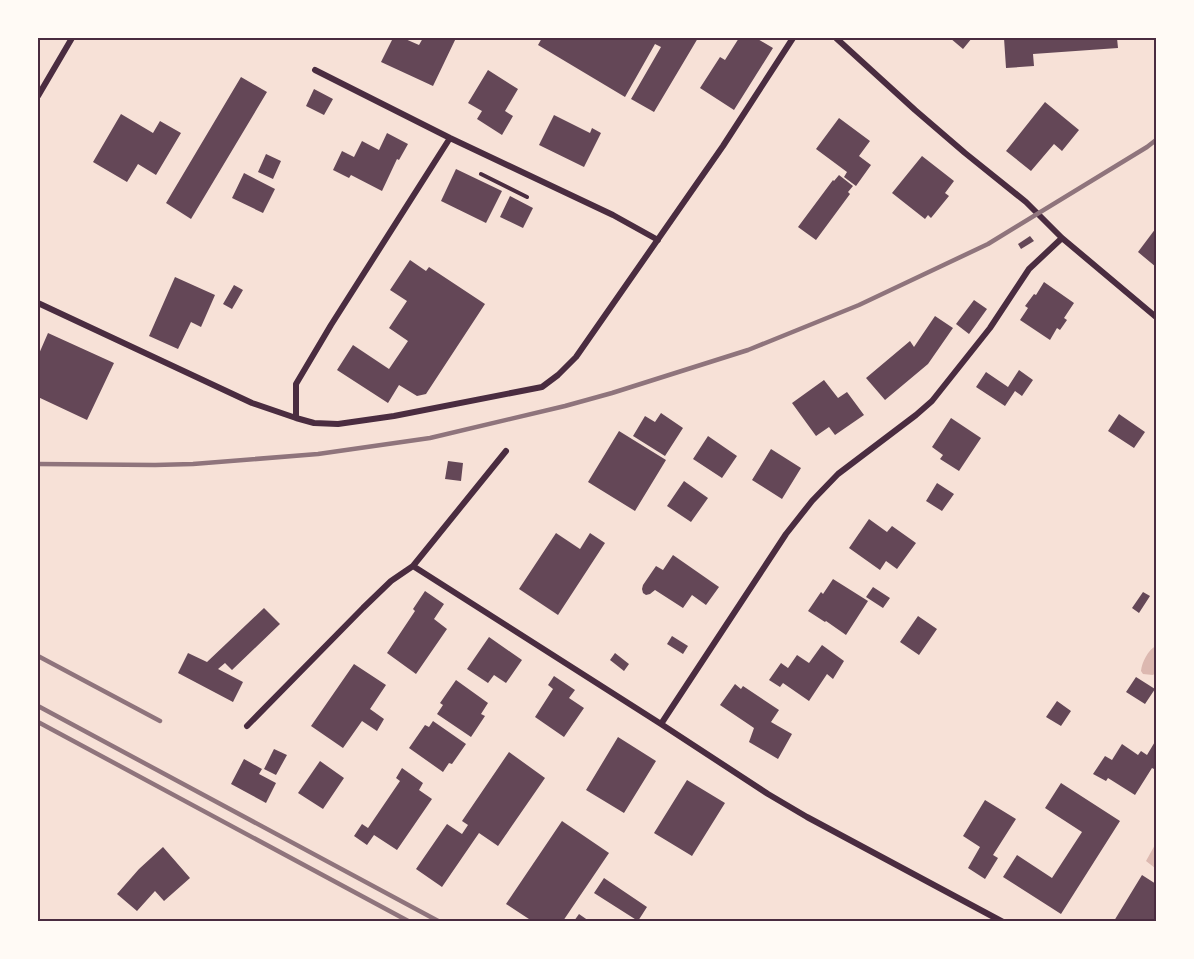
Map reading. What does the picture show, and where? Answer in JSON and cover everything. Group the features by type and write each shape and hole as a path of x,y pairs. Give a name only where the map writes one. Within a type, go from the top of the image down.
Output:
{"street":[{"path":"38,96 72,38"},
{"path":"38,303 252,403 314,423 338,424 542,387 576,357 723,146 793,38"},
{"path":"836,38 957,146 1026,202 1062,238 1156,317"},
{"path":"315,70 450,138 613,215 658,240"},
{"path":"296,418 296,384 450,138"},
{"path":"661,724 786,534 812,501 838,474 932,401 990,328 1029,269 1062,238"},
{"path":"247,726 370,601 391,581 413,566 506,451"},
{"path":"413,566 768,794 1003,921"}],"path":[{"path":"482,174 527,196"}],"shaded area":[{"path":"1156,646 1156,672 1153,675 1143,674 1141,671 1144,660 1150,650"},
{"path":"1156,843 1156,866 1155,868 1146,861"}],"building":[{"path":"393,38 403,38 419,45 423,38 456,38 433,86 381,62"},
{"path":"542,38 698,38 654,112 631,99 661,47 655,44 625,97 538,45"},
{"path":"739,38 756,38 773,48 734,110 700,88 720,57 725,60"},
{"path":"950,38 972,38 963,49"},
{"path":"1004,38 1117,38 1118,48 1033,54 1034,66 1006,68"},
{"path":"488,70 518,89 505,111 513,116 502,135 477,119 482,111 468,103"},
{"path":"241,77 267,92 191,219 166,203"},
{"path":"314,89 333,99 324,115 306,106"},
{"path":"1045,102 1079,130 1062,151 1054,144 1031,171 1006,151"},
{"path":"121,114 153,133 160,121 181,133 156,175 138,164 127,182 93,162"},
{"path":"554,115 590,133 592,128 601,133 584,167 539,145"},
{"path":"839,118 870,141 859,156 871,165 856,186 844,177 847,172 816,149"},
{"path":"387,133 408,144 399,160 397,159 382,191 351,175 349,178 333,170 342,151 354,157 362,141 379,150"},
{"path":"266,154 281,161 273,179 258,172"},
{"path":"922,156 954,181 945,193 949,196 931,218 928,215 925,219 892,193"},
{"path":"456,169 502,191 486,223 441,201"},
{"path":"244,173 275,189 263,213 232,198"},
{"path":"839,175 853,186 848,192 850,194 816,240 798,227"},
{"path":"510,196 533,208 523,228 500,217"},
{"path":"1156,228 1156,267 1138,252"},
{"path":"1030,236 1034,241 1021,249 1018,244"},
{"path":"410,260 426,271 429,267 485,304 426,394 417,396 399,385 388,403 337,370 353,345 389,369 408,341 389,328 407,301 390,290"},
{"path":"175,277 215,295 201,327 191,322 178,349 149,336"},
{"path":"1044,282 1074,303 1064,318 1067,320 1060,330 1057,328 1050,340 1020,320 1028,308 1025,306"},
{"path":"234,285 243,290 232,309 223,304"},
{"path":"974,300 987,309 969,334 956,324"},
{"path":"935,316 953,328 928,364 885,400 866,378 910,341 914,347"},
{"path":"48,333 114,363 87,420 38,397 38,356"},
{"path":"1019,370 1033,380 1022,396 1015,391 1005,406 976,387 986,372 1008,387"},
{"path":"824,380 838,398 847,392 864,415 835,435 829,427 816,436 792,403"},
{"path":"661,413 683,428 665,456 633,436 645,416 655,422"},
{"path":"1119,414 1145,432 1134,448 1108,431"},
{"path":"951,418 981,438 959,471 940,459 943,455 932,447"},
{"path":"619,431 666,460 635,511 588,482"},
{"path":"708,436 737,456 722,478 693,459"},
{"path":"771,449 801,468 782,499 752,480"},
{"path":"448,461 463,463 461,481 445,479"},
{"path":"684,481 708,498 691,522 667,506"},
{"path":"937,483 954,494 942,511 926,501"},
{"path":"869,519 887,532 892,526 916,543 897,569 886,561 880,570 849,548"},
{"path":"556,533 580,549 590,533 605,543 558,615 519,589"},
{"path":"673,555 719,587 706,605 692,595 683,608 655,590 646,595 643,593 643,585 656,566 663,570"},
{"path":"833,579 868,601 846,635 808,611"},
{"path":"873,587 890,598 883,608 866,597"},
{"path":"425,591 444,604 434,619 447,629 416,674 387,653 415,611 413,609"},
{"path":"1143,592 1150,596 1139,613 1132,608"},
{"path":"264,608 280,624 232,670 225,663 218,669 243,682 233,702 178,673 188,653 207,662"},
{"path":"918,616 937,629 919,655 900,642"},
{"path":"672,636 688,646 683,654 667,644"},
{"path":"489,637 522,660 506,683 494,675 488,683 467,669"},
{"path":"822,645 844,661 833,679 827,674 809,701 783,683 780,687 769,680 781,663 788,668 797,655 809,663"},
{"path":"615,653 629,664 624,671 610,660"},
{"path":"354,664 386,685 370,709 384,719 377,731 362,721 343,748 311,726"},
{"path":"554,676 575,690 569,698 584,708 564,737 535,717 553,689 548,685"},
{"path":"1136,677 1155,689 1145,704 1126,692"},
{"path":"456,680 488,703 481,714 485,716 471,737 437,714 443,705 440,703"},
{"path":"735,684 741,689 743,686 779,710 771,722 792,734 778,759 749,742 754,728 720,705"},
{"path":"1057,701 1071,711 1061,726 1046,717"},
{"path":"433,721 466,744 452,764 449,763 443,772 409,748 425,725 429,727"},
{"path":"618,737 656,761 624,813 586,790"},
{"path":"1156,740 1156,770 1152,768 1135,795 1108,778 1106,781 1093,774 1105,756 1112,760 1122,744 1138,755 1141,751 1147,755"},
{"path":"274,749 287,755 276,775 264,769"},
{"path":"509,752 545,778 498,846 479,833 442,887 416,869 447,824 462,834 468,825 462,821"},
{"path":"244,759 262,769 259,774 276,783 266,803 231,784"},
{"path":"320,761 344,778 323,809 298,793"},
{"path":"402,768 423,783 419,790 432,799 397,850 374,835 367,845 354,836 362,824 368,828 400,781 396,778"},
{"path":"687,780 725,803 692,856 654,833"},
{"path":"1061,783 1120,821 1061,914 1003,877 1017,855 1052,878 1082,832 1045,808"},
{"path":"985,800 1016,819 993,855 998,858 985,879 968,868 980,847 963,836"},
{"path":"562,821 609,853 563,921 532,921 506,904"},
{"path":"163,847 190,878 164,901 155,891 137,911 117,894"},
{"path":"1142,875 1156,884 1156,915 1153,921 1114,921"},
{"path":"604,878 647,907 638,921 594,893"},
{"path":"579,914 589,921 574,921"}],"railway":[{"path":"38,464 193,464 318,454 430,438 612,393 748,350 859,305 988,244 1156,140"},
{"path":"38,656 160,721"},
{"path":"38,706 440,922"},
{"path":"38,722 410,922"}]}
